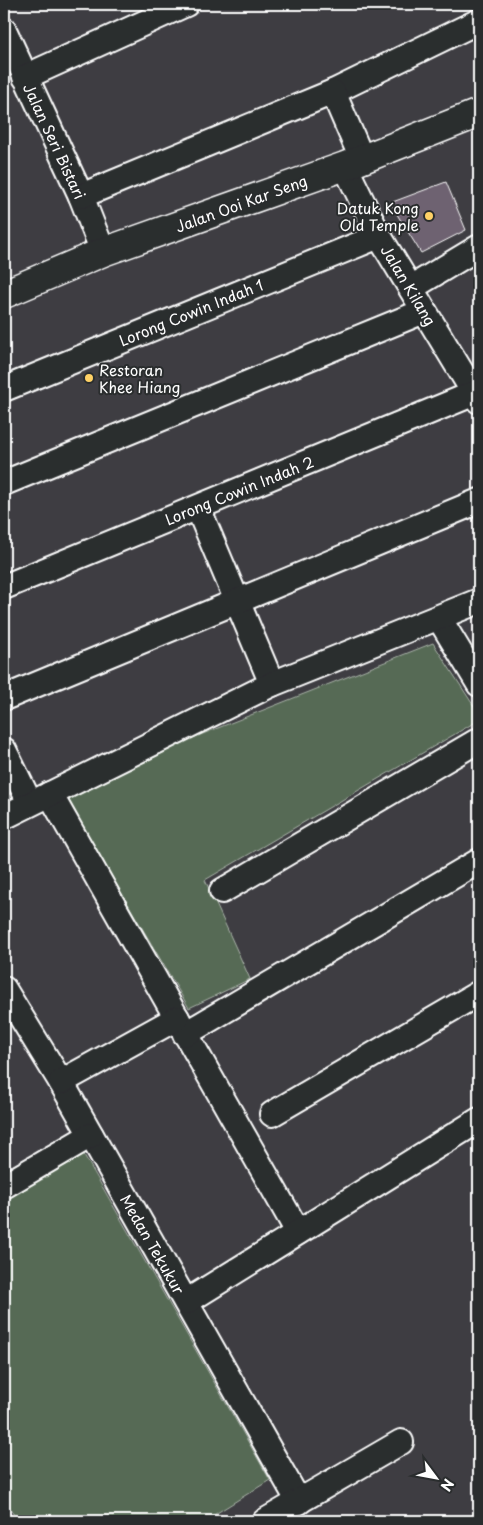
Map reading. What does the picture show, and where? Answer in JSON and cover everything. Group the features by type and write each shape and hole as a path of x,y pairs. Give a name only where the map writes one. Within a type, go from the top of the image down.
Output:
{"main road":[{"name":"Jalan Ooi Kar Seng","path":"4,294 103,252 354,162 479,112"}],"street":[{"path":"25,77 186,4"},
{"path":"80,196 333,92 479,21"},
{"name":"Jalan Seri Bistari","path":"4,30 80,196 103,252"},
{"name":"Jalan Kilang","path":"333,92 379,236 477,397"},
{"name":"Lorong Cowin Indah 1","path":"4,389 379,236"},
{"path":"411,288 479,247"},
{"path":"4,482 424,311"},
{"name":"Lorong Cowin Indah 2","path":"4,588 198,508 477,397"},
{"path":"4,698 479,501"},
{"path":"198,508 272,684"},
{"path":"4,817 272,684 479,601"},
{"path":"439,618 479,684"},
{"path":"222,891 479,740"},
{"path":"4,750 40,798 181,1026 298,1232"},
{"path":"61,1082 181,1026 479,861"},
{"name":"Medan Tekukur","path":"4,989 61,1082 299,1502"},
{"path":"272,1114 479,993"},
{"path":"186,1302 479,1120"},
{"path":"4,1186 91,1135"},
{"path":"266,1521 401,1442"}],"green space":[{"path":"433,643 479,714 479,720 205,880 250,979 189,1008 61,790"},
{"path":"79,1146 270,1480 204,1521 17,1521 4,1497 4,1188"}],"building":[{"name":"Datuk Kong Old Temple","path":"446,182 466,230 421,253 390,203"}],"place":[{"name":"Datuk Kong Old Temple","path":"429,216"},
{"name":"Restoran Khee Hiang","path":"89,378"}]}
